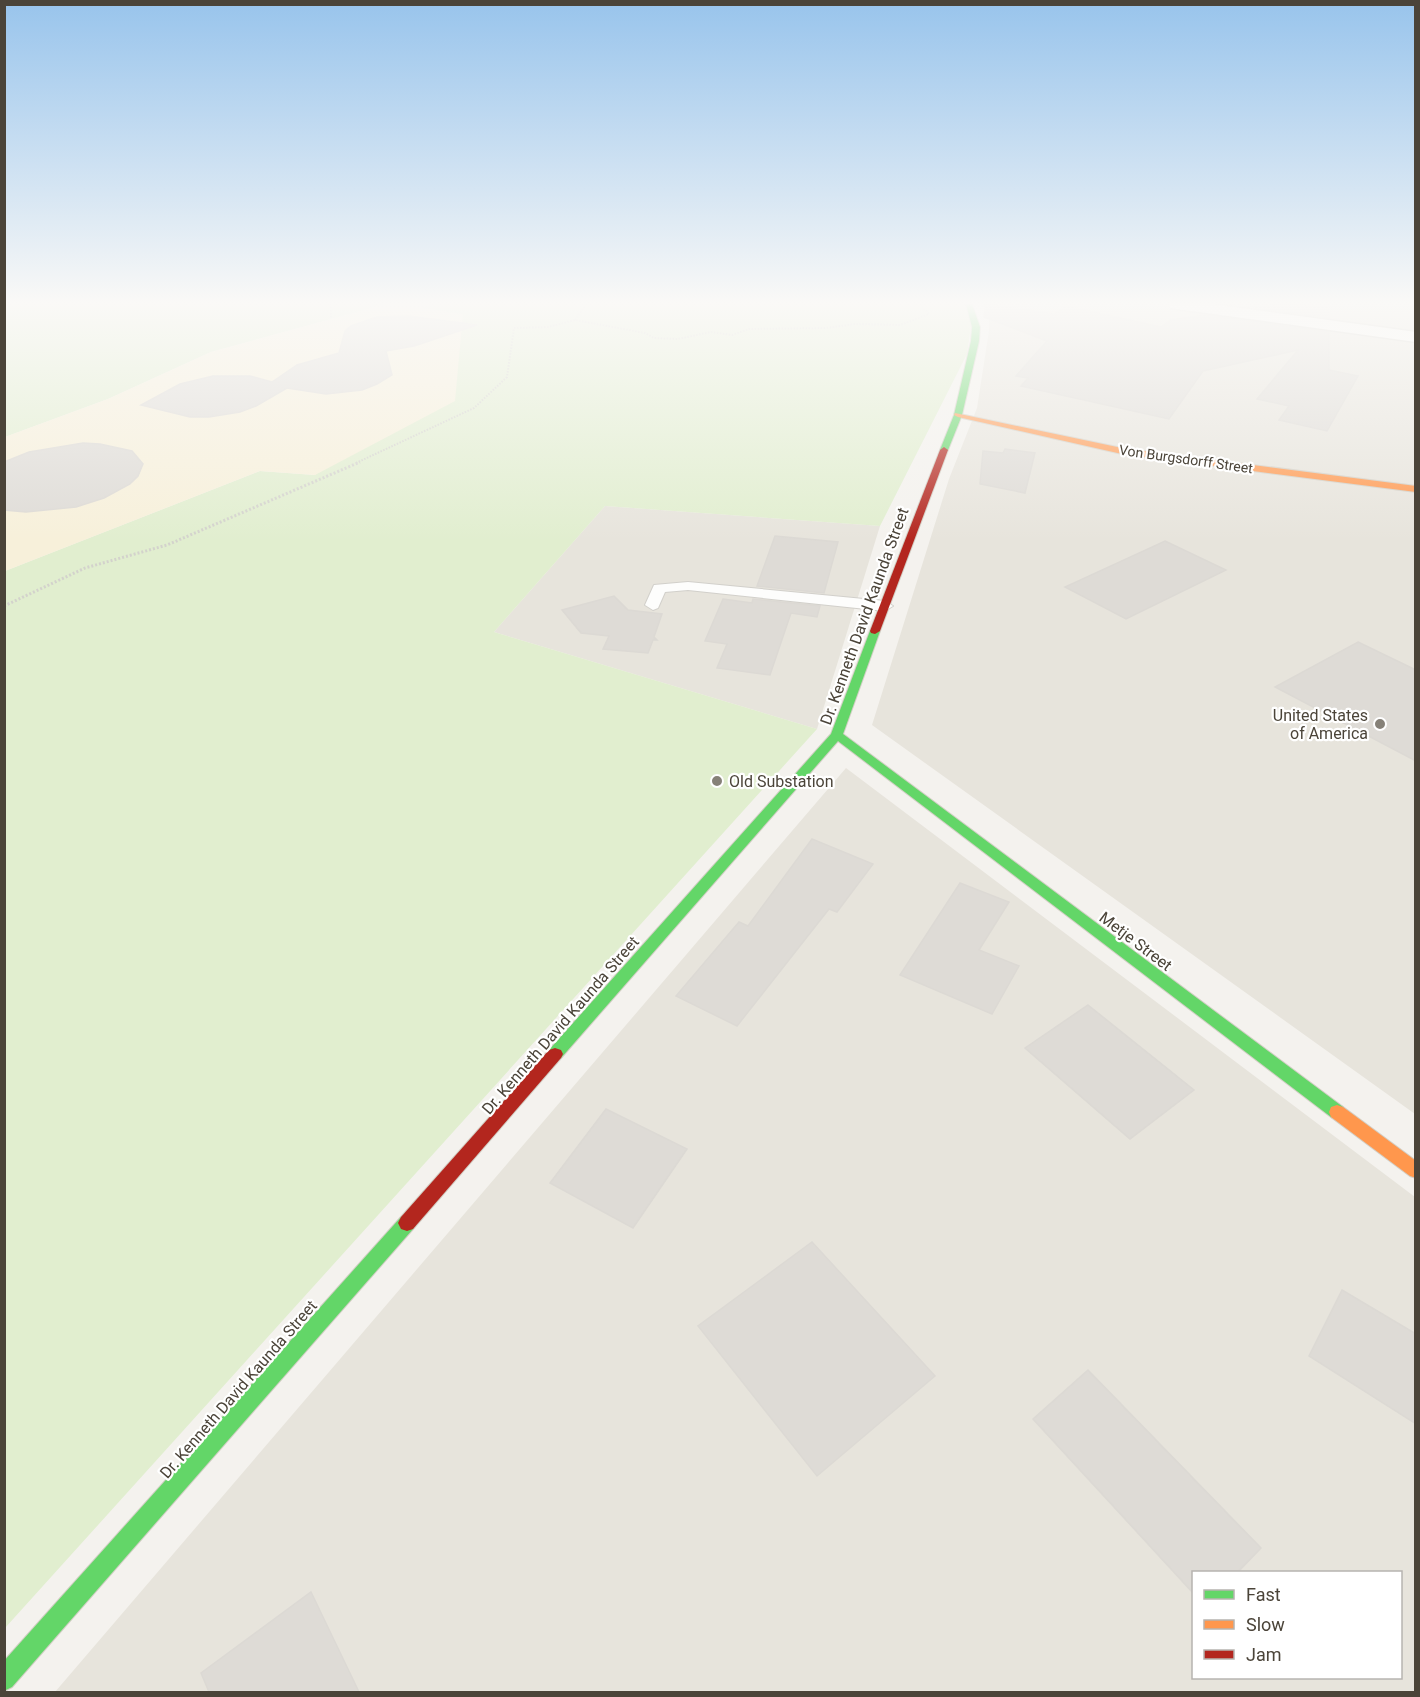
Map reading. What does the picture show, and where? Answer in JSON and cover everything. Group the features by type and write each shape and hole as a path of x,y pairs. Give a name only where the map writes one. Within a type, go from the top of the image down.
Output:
{"street":[{"name":"Dr. Kenneth David Kaunda Street","path":"4,1679 837,735 958,415 965,383"},
{"name":"Von Burgsdorff Street","path":"958,415 1122,451 1416,489"},
{"name":"Metje Street","path":"837,735 1416,1171"}],"lane":[{"path":"652,605 659,588 688,586 885,606"}],"path":[{"path":"4,606 85,568 178,541 308,486 474,408 500,383"}],"shaded area":[{"path":"981,383 1415,383 1415,1114 872,725 949,479 977,408"},
{"path":"605,506 880,526 817,729 494,632"},
{"path":"846,768 1415,1197 1415,1692 55,1692"}],"green space":[{"path":"5,383 143,383 108,399 5,437"},
{"path":"373,383 952,383 880,526 605,506 494,632 817,729 5,1628 5,571 260,471 315,475"}],"sand":[{"path":"143,383 457,383 455,401 315,475 260,471 5,571 5,437 108,399"}],"building":[{"path":"378,383 362,390 326,394 287,388 256,406 240,412 209,417 190,417 141,405 180,384"},
{"path":"1023,383 1194,383 1169,419 1021,386"},
{"path":"1270,383 1354,383 1327,431 1279,420 1289,406 1257,399"},
{"path":"83,443 132,451 143,464 138,476 130,484 104,498 76,507 26,512 4,510 4,462 29,452"},
{"path":"1005,449 1035,453 1025,493 980,484 983,451 1003,453"},
{"path":"775,536 838,542 824,593 757,586"},
{"path":"1165,541 1226,570 1126,619 1065,587"},
{"path":"614,596 628,610 662,614 654,637 657,640 653,640 648,653 603,649 609,636 581,633 562,610"},
{"path":"723,599 752,603 753,599 820,606 817,617 791,613 770,675 717,668 727,644 705,641"},
{"name":"United States of America","path":"1358,642 1416,670 1416,761 1275,687"},
{"path":"812,839 873,864 837,912 829,909 737,1026 676,996 739,922 748,926"},
{"path":"960,883 1009,902 979,950 1019,966 992,1014 900,975"},
{"path":"1088,1005 1194,1090 1130,1139 1025,1048"},
{"path":"606,1109 687,1149 633,1228 550,1183"},
{"path":"812,1242 935,1376 817,1476 698,1326"},
{"path":"1342,1290 1416,1334 1416,1424 1309,1356"},
{"path":"1088,1370 1261,1548 1239,1571 1192,1571 1192,1592 1033,1419"},
{"path":"311,1592 359,1692 209,1692 201,1673"}],"traffic: fast":[{"path":"944,450 958,415 965,383"},
{"path":"555,1054 837,735 875,631"},
{"path":"837,735 1337,1112"},
{"path":"4,1679 407,1223"}],"traffic: slow":[{"path":"958,415 1122,451 1416,489"},
{"path":"1337,1112 1416,1171"}],"traffic: jam":[{"path":"875,631 944,450"},
{"path":"407,1223 555,1054"}],"place":[{"name":"United States of America","path":"1380,724"},
{"name":"Old Substation","path":"717,781"}]}
